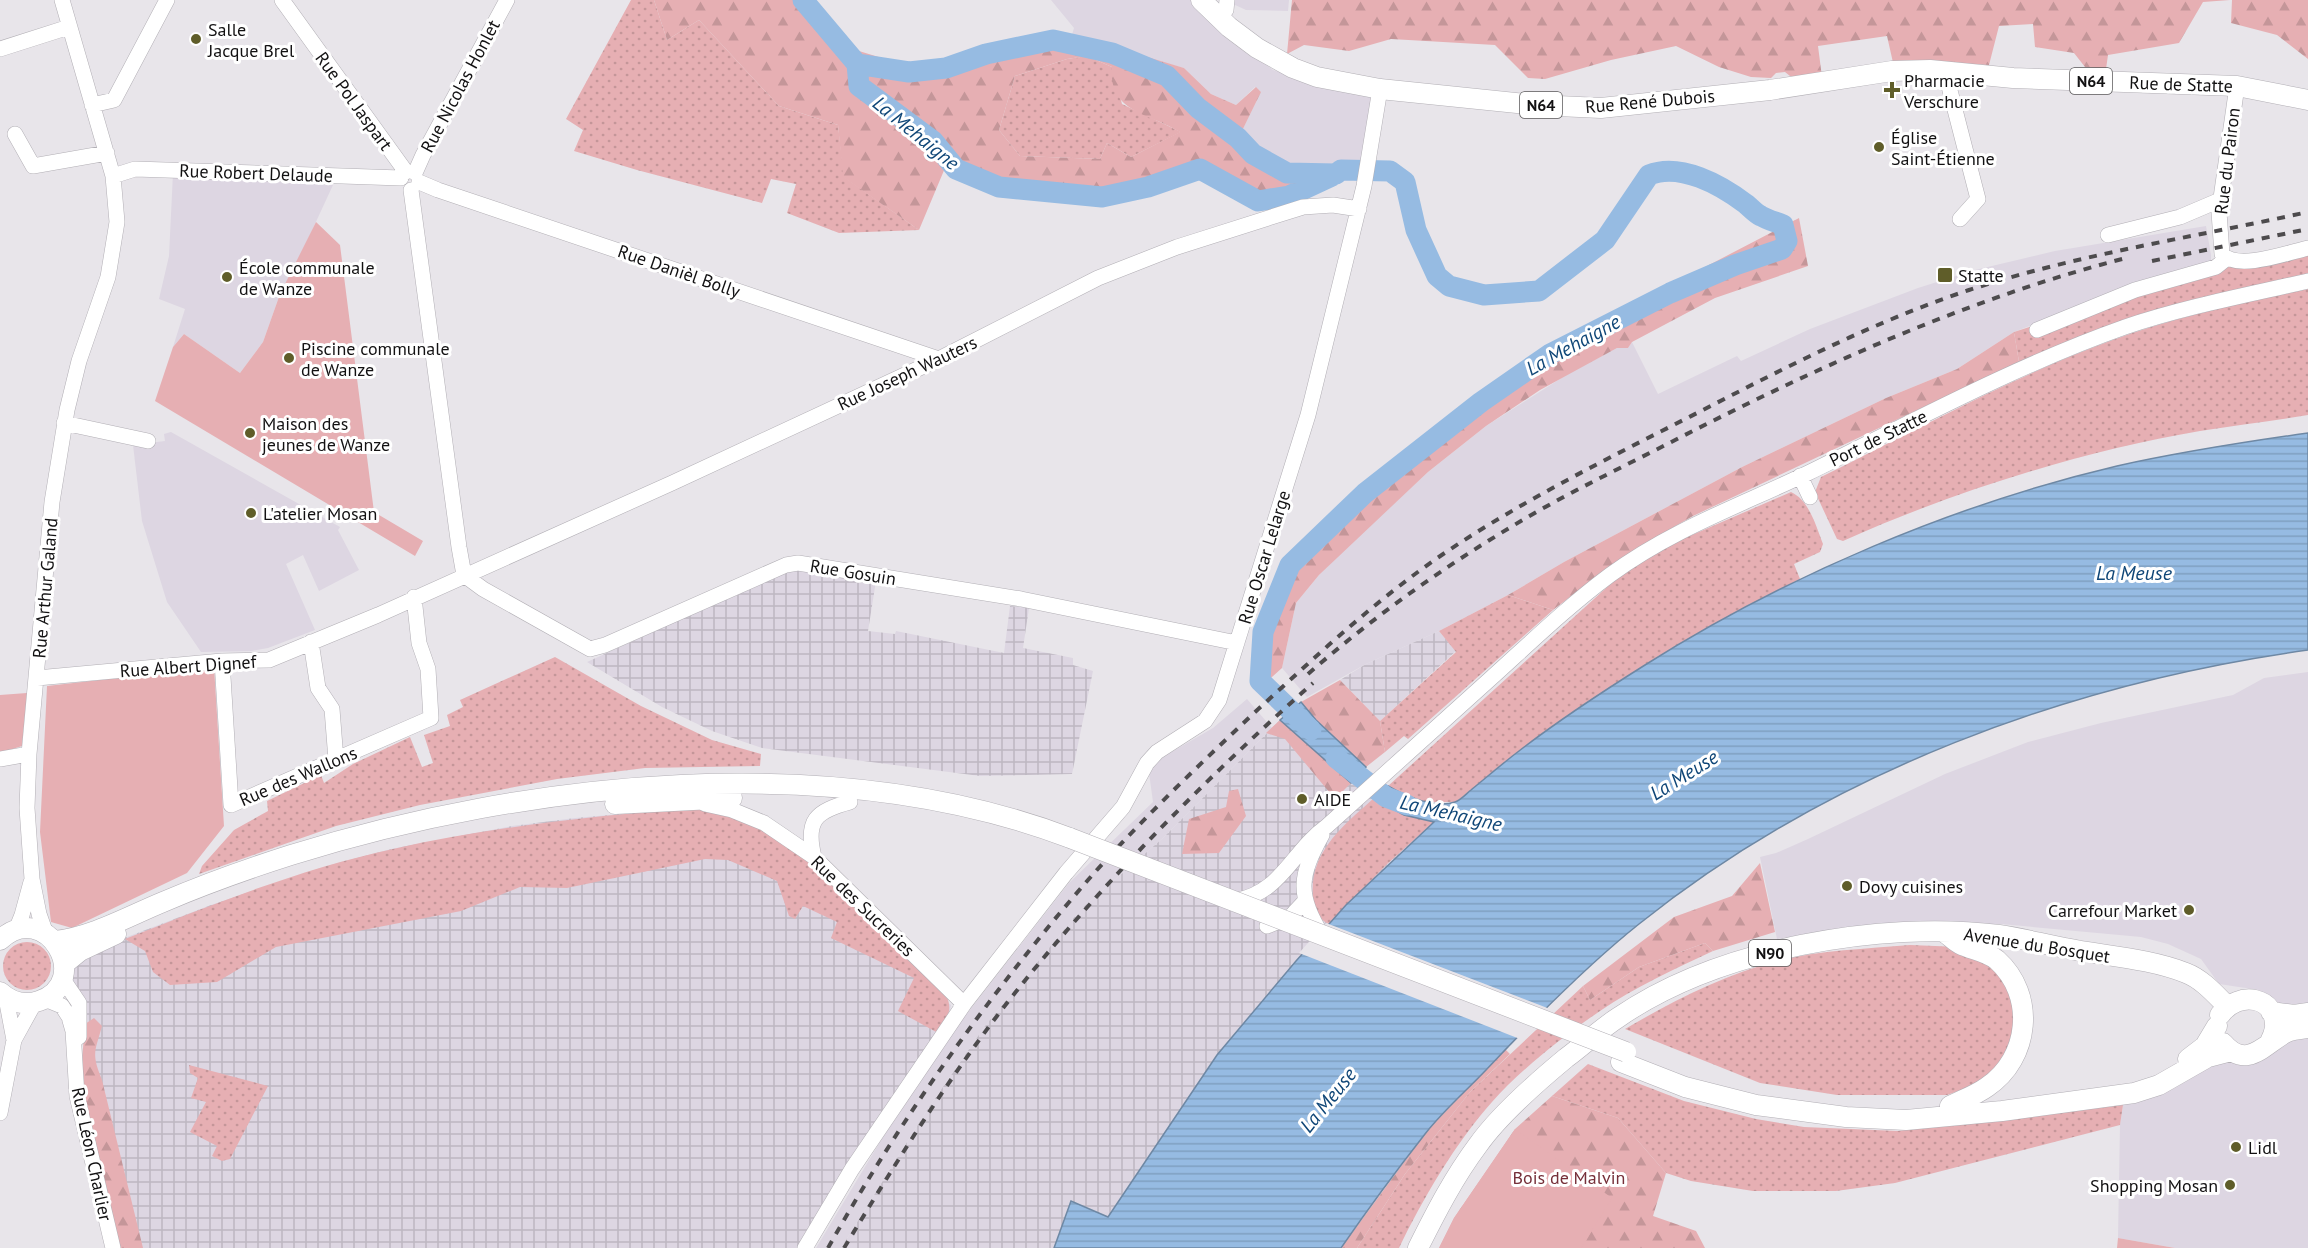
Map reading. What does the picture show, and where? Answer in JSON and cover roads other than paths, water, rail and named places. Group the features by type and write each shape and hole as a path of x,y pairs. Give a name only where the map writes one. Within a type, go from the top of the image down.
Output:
{"main road":[{"name":"Rue René Dubois","path":"1201,0 1223,9 1257,48 1280,62 1317,77 1380,89 1536,105 1601,108 1770,90 1892,71 1945,71"},
{"name":"Rue de Statte","path":"1945,71 2013,78 2237,86 2308,100"},
{"path":"8,935 31,929 50,937 74,938 211,881 328,844 411,822 496,805 676,785 793,786 916,796 955,803 1031,823 1068,843 1624,1057 1792,1101 1905,1108 1950,1106 2116,1087 2159,1076 2185,1061 2205,1046 2217,1026 2220,1015 2227,1006 2238,999 2250,998 2262,1003 2271,1012 2275,1027 2270,1042"},
{"path":"3,995 16,1002 40,1001 52,993 63,971 80,951 214,892 330,854 414,832 497,816 585,806 685,799 752,798 850,802 915,809 992,824 1068,843 1234,901 1275,923 1322,935 1624,1057 1685,1087 1756,1105 1846,1117 1906,1120 2002,1111 2134,1093 2159,1085 2208,1057 2231,1051"},
{"path":"1943,931 1959,944 1989,954 1998,961 2014,982 2024,1013 2023,1033 2011,1063 1987,1088 1950,1106"},
{"name":"Avenue du Bosquet","path":"1418,1248 1442,1198 1479,1143 1526,1093 1619,1016 1675,985 1738,962 1786,948 1883,933 1943,931 2000,935 2143,961 2187,973 2209,988 2227,1006"},
{"path":"50,937 60,948 63,971"},
{"path":"2271,1012 2294,1015 2308,1013"},
{"path":"2217,1026 2219,1036 2231,1051 2241,1055 2252,1055 2262,1050 2288,1031 2308,1028"}],"street":[{"name":"Rue Arthur Galand","path":"29,754 38,678 52,502 64,423 79,361 108,277 117,222 113,176 62,0"},
{"path":"92,105 114,100 167,0"},
{"name":"Rue Pol Jaspart","path":"282,0 410,179"},
{"name":"Rue Nicolas Honlet","path":"410,179 507,0"},
{"path":"0,49 69,27"},
{"path":"1945,71 1978,199 1960,219"},
{"name":"Rue du Pairon","path":"2226,259 2222,254 2219,212 2237,86"},
{"name":"Rue Oscar Lelarge","path":"964,1004 1066,873 1123,807 1147,763 1157,752 1205,721 1219,700 1308,415 1365,182 1380,89"},
{"path":"15,134 33,166 106,153"},
{"name":"Rue Robert Delaude","path":"113,176 135,169 410,179"},
{"path":"410,179 464,575"},
{"name":"Rue Danièl Bolly","path":"410,179 939,359"},
{"path":"2108,235 2180,217 2220,200"},
{"name":"Rue Joseph Wauters","path":"464,575 672,483 939,359 1098,278 1177,247 1303,207 1333,205 1359,209"},
{"path":"2037,330 2135,290 2216,267 2226,259 2247,262 2308,248"},
{"name":"Port de Statte","path":"1234,901 1248,899 1269,888 1314,836 1562,613 1609,576 1652,547 1698,522 2082,344 2127,327 2210,303 2308,281"},
{"path":"64,423 148,441"},
{"path":"1800,476 1810,497"},
{"name":"Rue Gosuin","path":"464,575 483,589 590,649 605,645 786,565 798,563 1021,599 1237,643"},
{"name":"Rue Albert Dignef","path":"38,678 222,661 269,660 464,575"},
{"name":"Rue des Wallons","path":"222,661 231,805 431,718 428,669 419,643 414,597"},
{"path":"311,642 318,688 332,709 336,760"},
{"path":"0,759 29,754 27,808 32,879 39,914 50,937"},
{"name":"Rue des Sucreries","path":"685,799 732,810 764,823 814,856 964,1004"},
{"path":"814,856 810,841 811,829 818,817 829,808 850,802"},
{"path":"1322,935 1305,901 1303,889 1307,863 1327,826"},
{"path":"8,935 22,915 32,879"},
{"path":"1275,923 1299,909 1305,901"},
{"name":"Rue Léon Charlier","path":"63,971 79,1003 81,1023 75,1060"},
{"path":"3,995 14,1040"},
{"path":"0,1113 14,1040 40,1001"},
{"name":"Rue Léon Charlier","path":"40,1001 62,1006 73,1030 77,1096 113,1248"},
{"path":"805,1248 852,1168 964,1004"}],"water":[{"name":"La Meuse","path":"2308,433 2308,650 2218,665 2129,685 2041,711 1955,742 1871,779 1790,822 1712,870 1639,924 1580,976 1447,1109 1393,1176 1341,1248 1054,1248 1071,1201 1108,1217 1217,1055 1346,905 1434,822 1404,815 1374,798 1388,786 1429,803 1447,804 1457,801 1565,717 1699,632 1814,573 1934,522 2056,482 2117,466 2164,456"},
{"path":"1301,702 1316,720 1366,767 1351,783 1280,720"}],"waterway":[{"name":"La Mehaigne","path":"803,0 857,64 909,72 946,68 986,54 1053,40 1112,53 1167,76 1198,108 1238,138 1253,154 1287,173 1336,174 1341,170 1390,171 1405,182 1416,230 1437,276 1449,286 1484,295 1539,291 1605,240 1649,175 1661,172 1687,173 1712,183 1736,197 1759,215 1783,225 1787,241 1782,249 1735,265 1670,293 1550,354 1481,402 1365,493 1290,565 1263,632 1260,681 1311,730"},
{"name":"La Mehaigne","path":"857,64 859,86 933,141 956,169 999,187 1102,197 1148,187 1200,169 1258,201 1289,196 1332,176"},
{"name":"La Mehaigne","path":"1336,758 1386,797 1407,805"}],"railway":[{"path":"828,1248 856,1199 949,1058 1016,967 1088,880 1148,815 1254,713 1363,615 1433,561 1498,519 1600,463 1801,360 1934,302 2052,266 2308,212"},
{"path":"2152,261 2308,229"},
{"path":"1308,674 1381,615 1458,560 1531,515 1615,470 1787,385 1898,336 2010,293 2126,258"},
{"path":"844,1248 943,1092 985,1032 1042,960 1115,876 1192,796 1313,683"}],"place":[{"name":"Salle Jacque Brel","path":"196,39"},
{"name":"Pharmacie Verschure","path":"1892,90"},
{"name":"Église Saint-Étienne","path":"1879,147"},
{"name":"Statte","path":"1945,275"},
{"name":"École communale de Wanze","path":"227,277"},
{"name":"Piscine communale de Wanze","path":"289,358"},
{"name":"Maison des jeunes de Wanze","path":"250,433"},
{"name":"L'atelier Mosan","path":"251,513"},
{"name":"AIDE","path":"1302,799"},
{"name":"Dovy cuisines","path":"1847,886"},
{"name":"Carrefour Market","path":"2189,910"},
{"name":"Lidl","path":"2236,1147"},
{"name":"Shopping Mosan","path":"2230,1185"}],"park label":[{"name":"Bois de Malvin","path":"1569,1177"}]}
